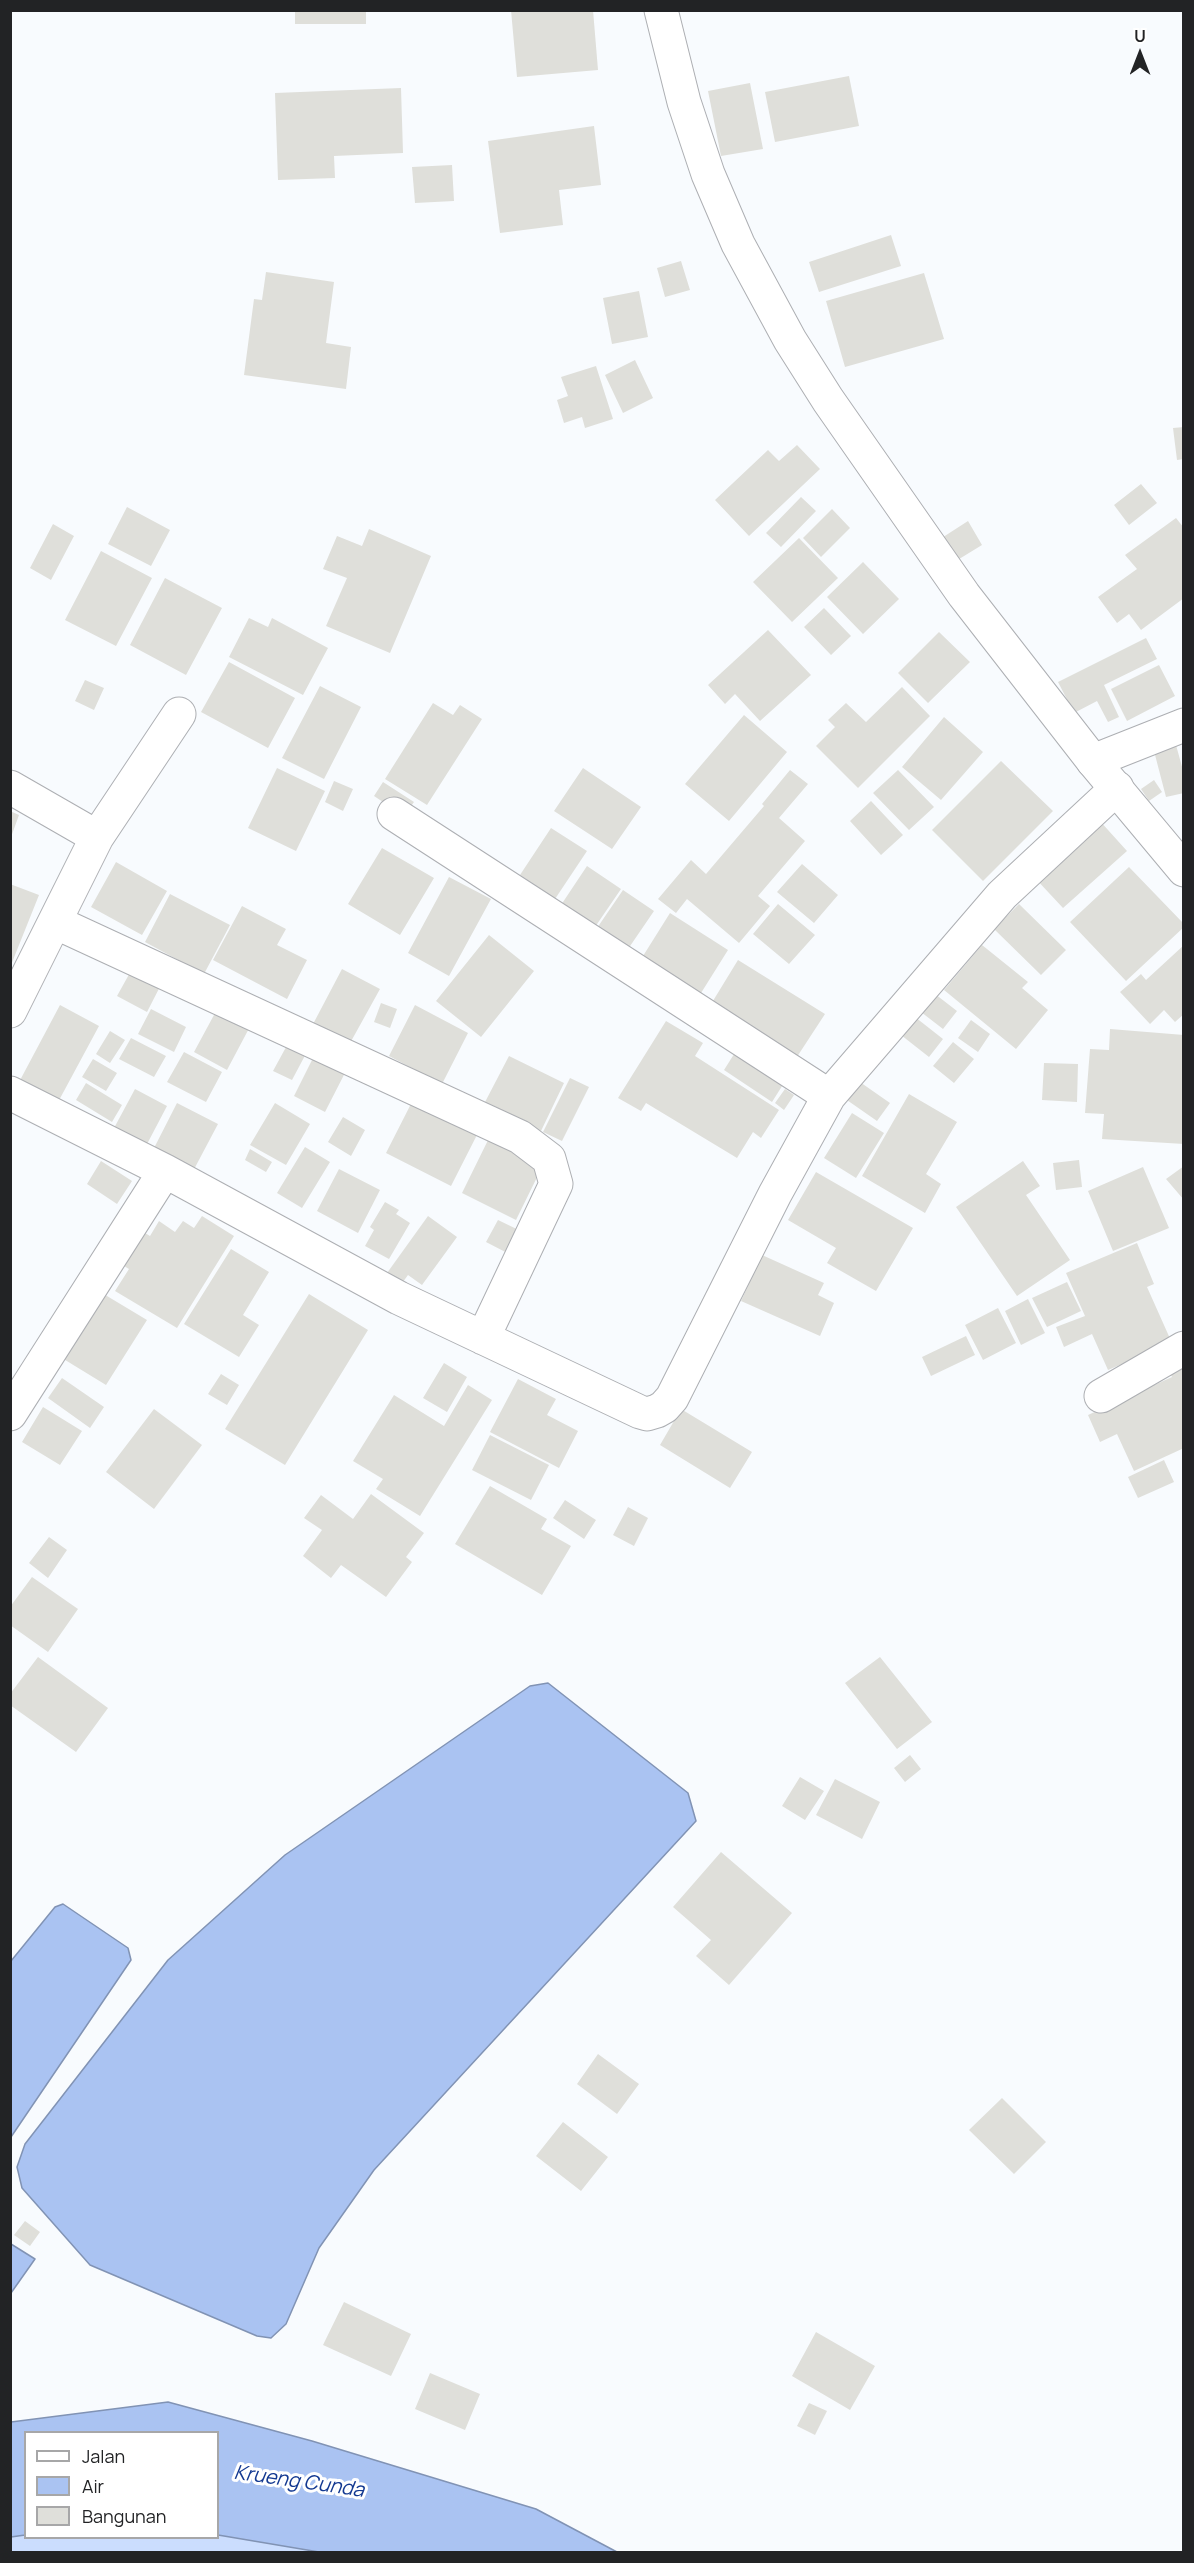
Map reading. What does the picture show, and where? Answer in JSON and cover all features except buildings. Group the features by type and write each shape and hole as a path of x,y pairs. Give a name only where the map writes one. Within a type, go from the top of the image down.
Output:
{"street":[{"path":"661,10 684,102 708,174 738,244 790,340 828,400 964,596 1093,761 1184,870"},
{"path":"10,1011 97,837 179,714"},
{"path":"1093,761 1184,725"},
{"path":"10,787 97,837"},
{"path":"10,1093 165,1171 399,1298 647,1414 664,1407 672,1398 775,1194 829,1096 869,1052 969,930 1002,895 1116,788"},
{"path":"394,814 829,1096"},
{"path":"55,922 520,1137 549,1159 556,1184 483,1338"},
{"path":"10,1414 165,1171"},
{"path":"1101,1396 1184,1348"}],"shaded area":[{"path":"24,2535 24,2539 219,2539 219,2535 319,2552 11,2552 10,2537"}],"water":[{"path":"548,1683 688,1793 696,1821 374,2170 319,2248 286,2324 271,2338 257,2336 90,2265 22,2188 17,2167 25,2144 168,1960 285,1855 530,1686"},
{"path":"63,1904 128,1948 131,1960 11,2137 11,1961 55,1907"},
{"path":"11,2244 35,2259 11,2293"},
{"name":"Krueng Cunda","path":"168,2402 312,2441 536,2509 617,2552 319,2552 219,2535 219,2431 24,2431 24,2535 11,2537 11,2422"}]}
